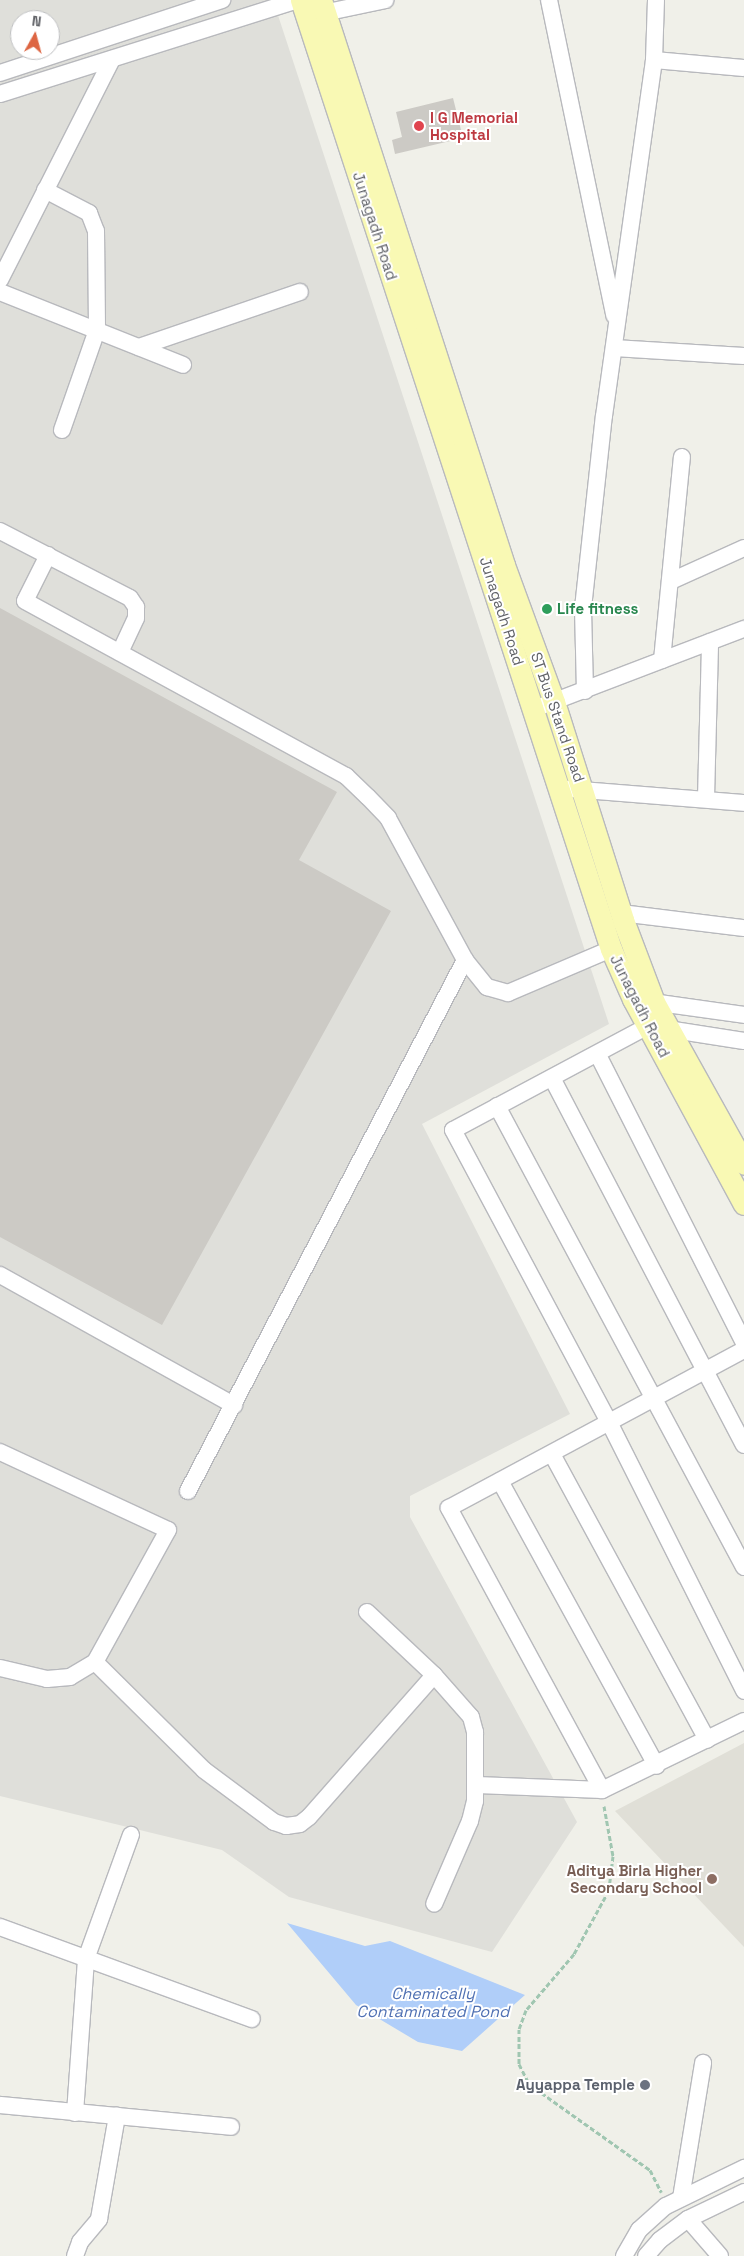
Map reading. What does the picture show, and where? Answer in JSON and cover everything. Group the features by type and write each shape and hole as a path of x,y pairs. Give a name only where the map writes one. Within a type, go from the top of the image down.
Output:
{"main road":[{"name":"ST Bus Stand Road","path":"310,6 504,565 554,702 621,913 654,1002 659,1028 744,1164"},
{"name":"Junagadh Road","path":"310,6 558,788 611,949 633,999 659,1028 744,1204"}],"street":[{"path":"0,73 222,0"},
{"path":"0,93 112,59 310,6 385,0"},
{"path":"549,0 617,327"},
{"path":"585,691 583,608 614,348 654,60 656,0"},
{"path":"0,280 112,59"},
{"path":"654,60 743,70"},
{"path":"45,190 83,208 94,219 97,330 62,430"},
{"path":"0,292 183,365"},
{"path":"139,347 300,292"},
{"path":"614,348 744,356"},
{"path":"662,660 682,457"},
{"path":"0,531 130,598 136,607 136,618 120,652"},
{"path":"671,581 744,548"},
{"path":"48,555 25,601 346,776 388,818 465,960 487,987 508,993 611,949"},
{"path":"534,709 744,629"},
{"path":"706,798 710,642"},
{"path":"558,788 706,798 744,803"},
{"path":"621,913 744,928"},
{"path":"188,1491 465,960"},
{"path":"633,999 744,1015"},
{"path":"744,1041 659,1028 598,1055 453,1130 608,1422 744,1691"},
{"path":"598,1055 744,1343"},
{"path":"552,1078 744,1445"},
{"path":"497,1106 744,1567"},
{"path":"0,1275 234,1405"},
{"path":"602,1790 449,1508 744,1350"},
{"path":"0,1452 168,1530 95,1662 70,1677 46,1679 0,1668"},
{"path":"552,1454 707,1740"},
{"path":"500,1481 657,1766"},
{"path":"367,1612 434,1674 471,1717 477,1785 470,1821 434,1904"},
{"path":"95,1662 204,1770 274,1822 286,1826 300,1824 308,1817 434,1674"},
{"path":"477,1785 602,1790 657,1766 744,1721"},
{"path":"76,2112 86,1959 131,1835"},
{"path":"0,1928 252,2019"},
{"path":"681,2198 703,2063"},
{"path":"0,2105 231,2127"},
{"path":"75,2256 80,2242 99,2219 116,2116"},
{"path":"624,2256 639,2230 666,2206 744,2168"},
{"path":"646,2256 660,2240 688,2219 744,2192"},
{"path":"688,2219 720,2256"}],"path":[{"path":"602,1790 613,1856 609,1890 574,1954 526,2010 519,2029 519,2064 529,2084 650,2170 666,2206"}],"shaded area":[{"path":"0,0 273,0 609,1024 422,1124 570,1414 410,1496 410,1517 577,1822 492,1952 289,1897 222,1850 0,1796"},
{"name":"Aditya Birla Higher Secondary School","path":"744,1743 744,1947 615,1811"}],"water":[{"name":"Chemically Contaminated Pond","path":"287,1923 365,1946 390,1941 525,1995 462,2051 418,2042 356,2005"}],"building":[{"path":"453,98 463,138 395,154 392,140 402,137 396,112"},
{"path":"0,608 337,792 299,860 391,911 162,1325 0,1237"}],"place":[{"name":"I G Memorial Hospital","path":"419,126"},
{"name":"Life fitness","path":"547,609"},
{"name":"Aditya Birla Higher Secondary School","path":"712,1879"},
{"name":"Ayyappa Temple","path":"645,2085"}]}
